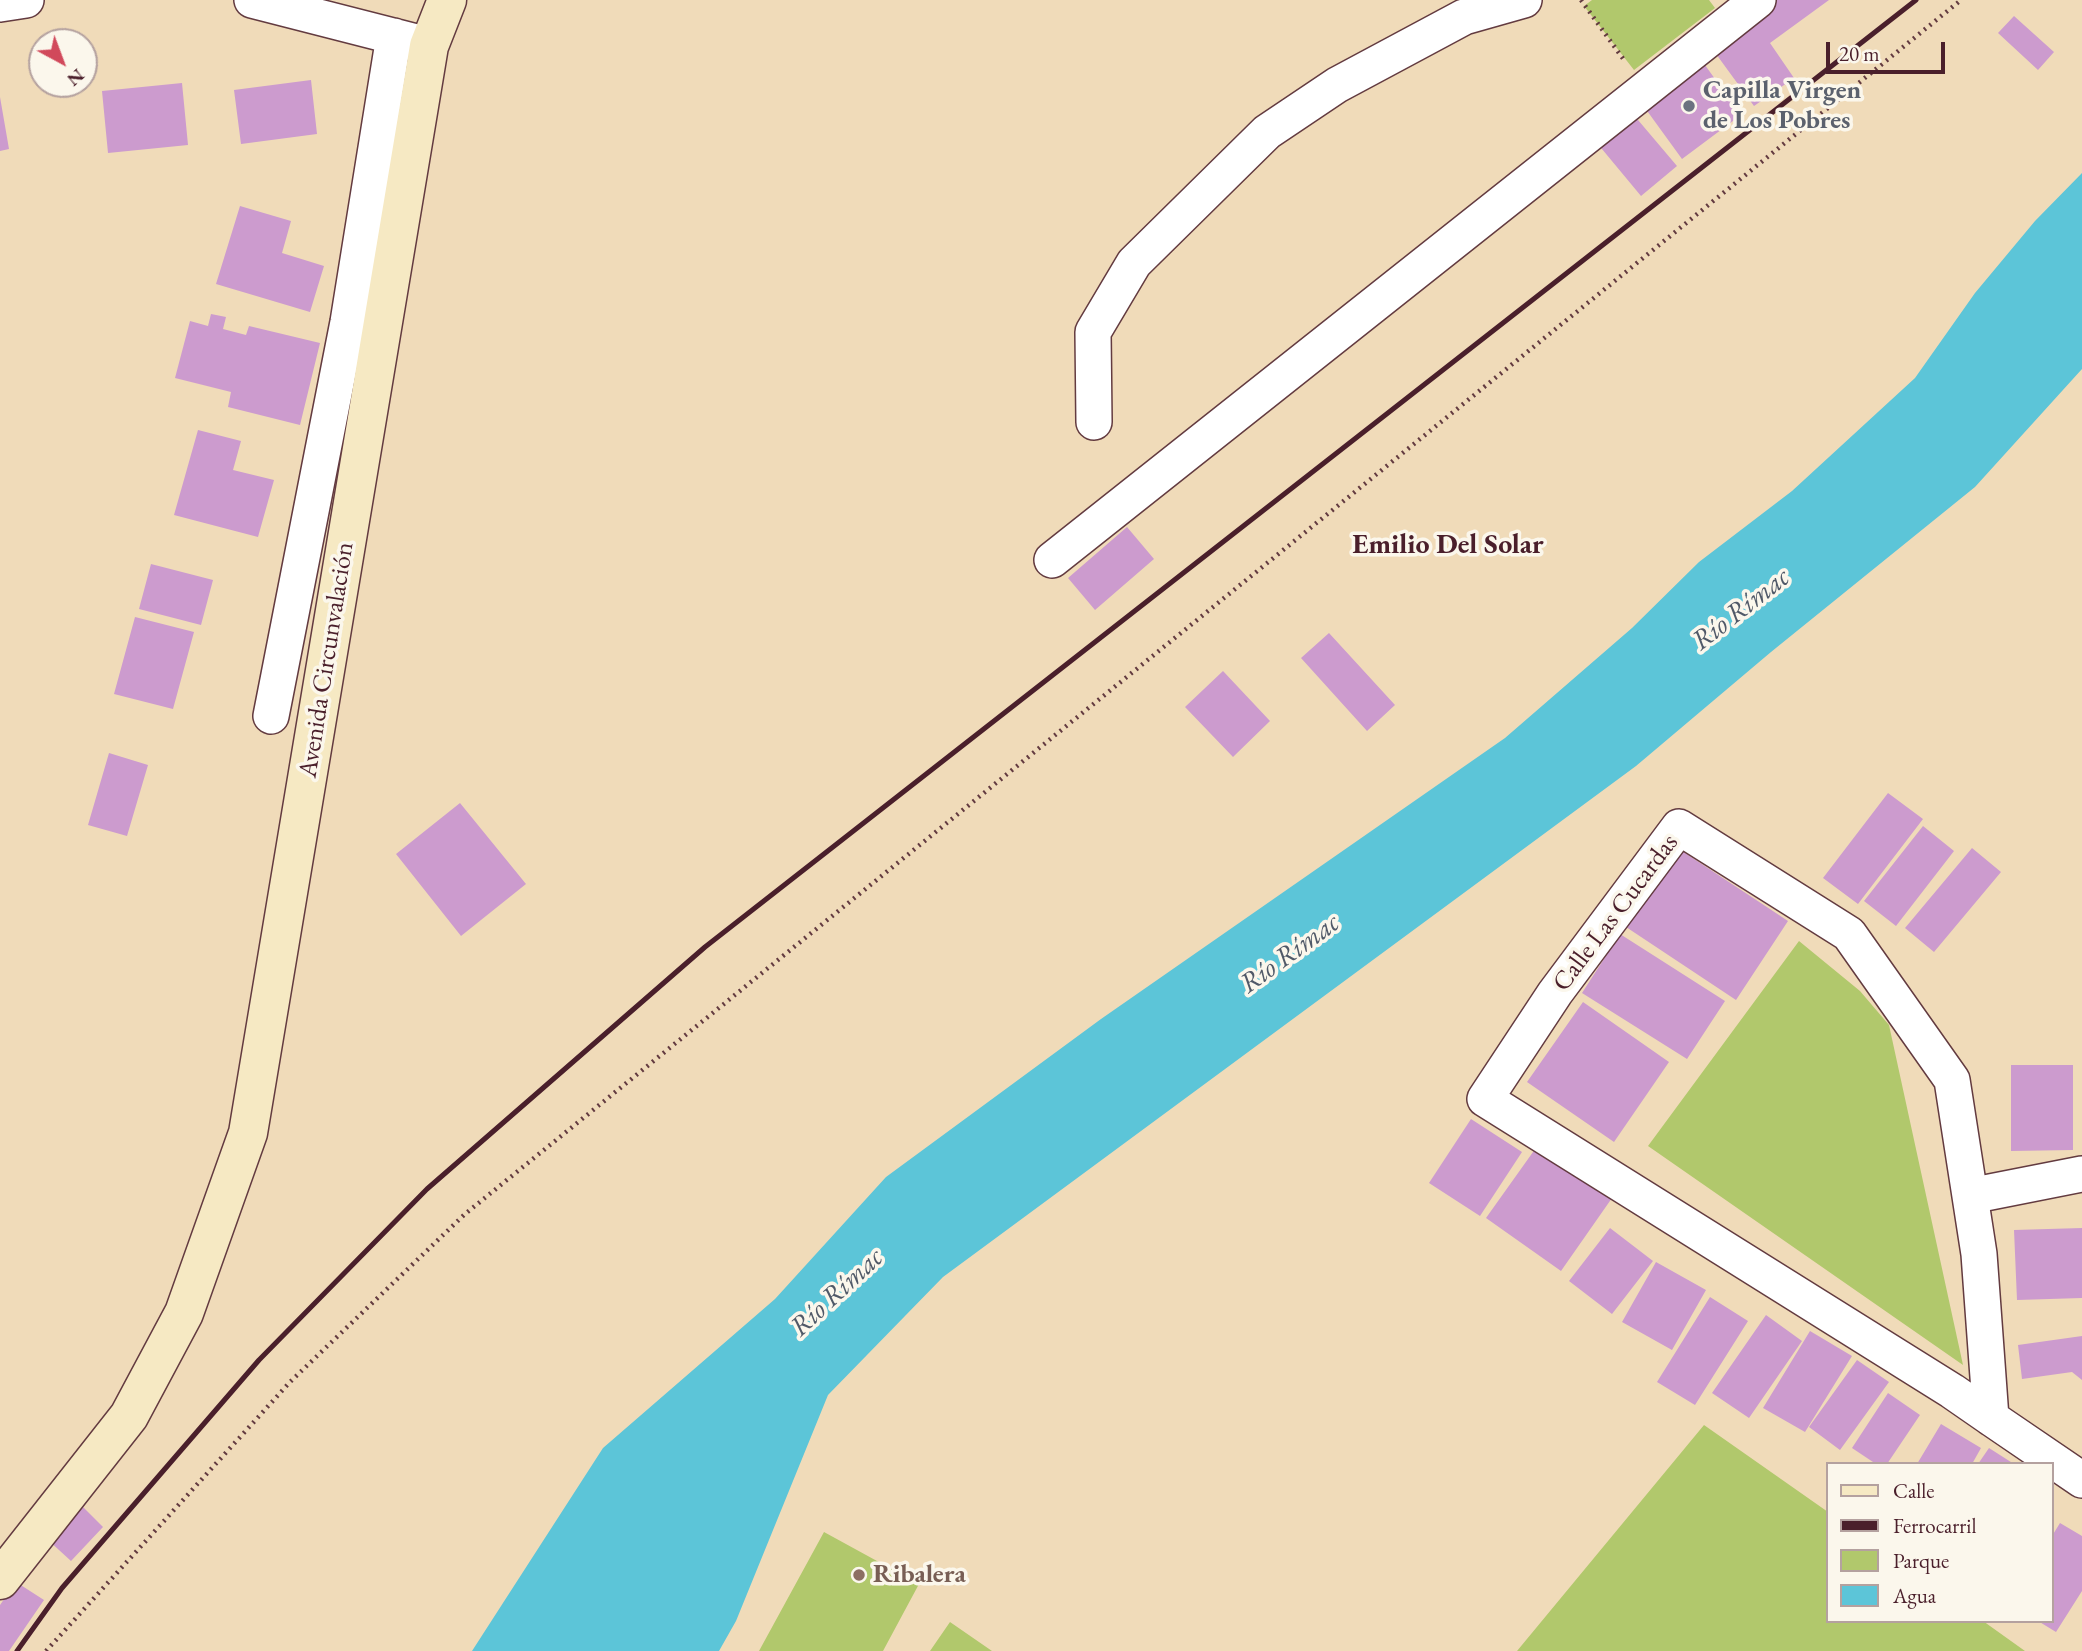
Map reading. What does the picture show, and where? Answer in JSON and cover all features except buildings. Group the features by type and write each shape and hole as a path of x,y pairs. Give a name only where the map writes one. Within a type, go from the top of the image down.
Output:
{"street":[{"path":"0,4 26,0"},
{"path":"252,0 412,41 348,322 271,716"},
{"name":"Avenida Circunvalación","path":"0,1580 129,1416 184,1313 248,1133 412,41 447,0"},
{"path":"1094,422 1093,332 1134,263 1267,132 1337,85 1464,17 1524,0"},
{"path":"1052,560 1758,0"},
{"name":"Calle Las Cucardas","path":"1991,1418 1979,1254 1952,1080 1849,934 1679,827 1555,993 1485,1099 1952,1391 1991,1418 2082,1480"},
{"path":"1970,1196 2082,1174"}],"path":[{"path":"1581,0 1645,90"},
{"path":"46,1651 290,1382 466,1214 1961,0"}],"green space":[{"path":"1592,0 1709,0 1715,8 1634,70 1584,6"},
{"path":"1799,941 1860,991 1889,1025 1963,1365 1648,1146"},
{"path":"1704,1425 1826,1511 1826,1623 1986,1623 2025,1651 1517,1651"},
{"path":"824,1532 919,1584 883,1651 759,1651"},
{"path":"950,1622 992,1651 930,1651"}],"water":[{"name":"Río Rímac","path":"2082,173 2082,369 1975,487 1771,652 1636,766 943,1277 828,1395 736,1621 719,1651 472,1651 603,1448 775,1299 886,1177 1101,1019 1505,738 1632,628 1699,562 1792,491 1915,378 1975,293 2035,221"}],"railway":[{"path":"17,1651 62,1588 259,1360 427,1189 705,947 1916,0"}],"place":[{"name":"Capilla Virgen de Los Pobres","path":"1689,106"},
{"name":"Ribalera","path":"859,1575"}],"district":[{"name":"Emilio Del Solar","path":"1448,545"}]}
